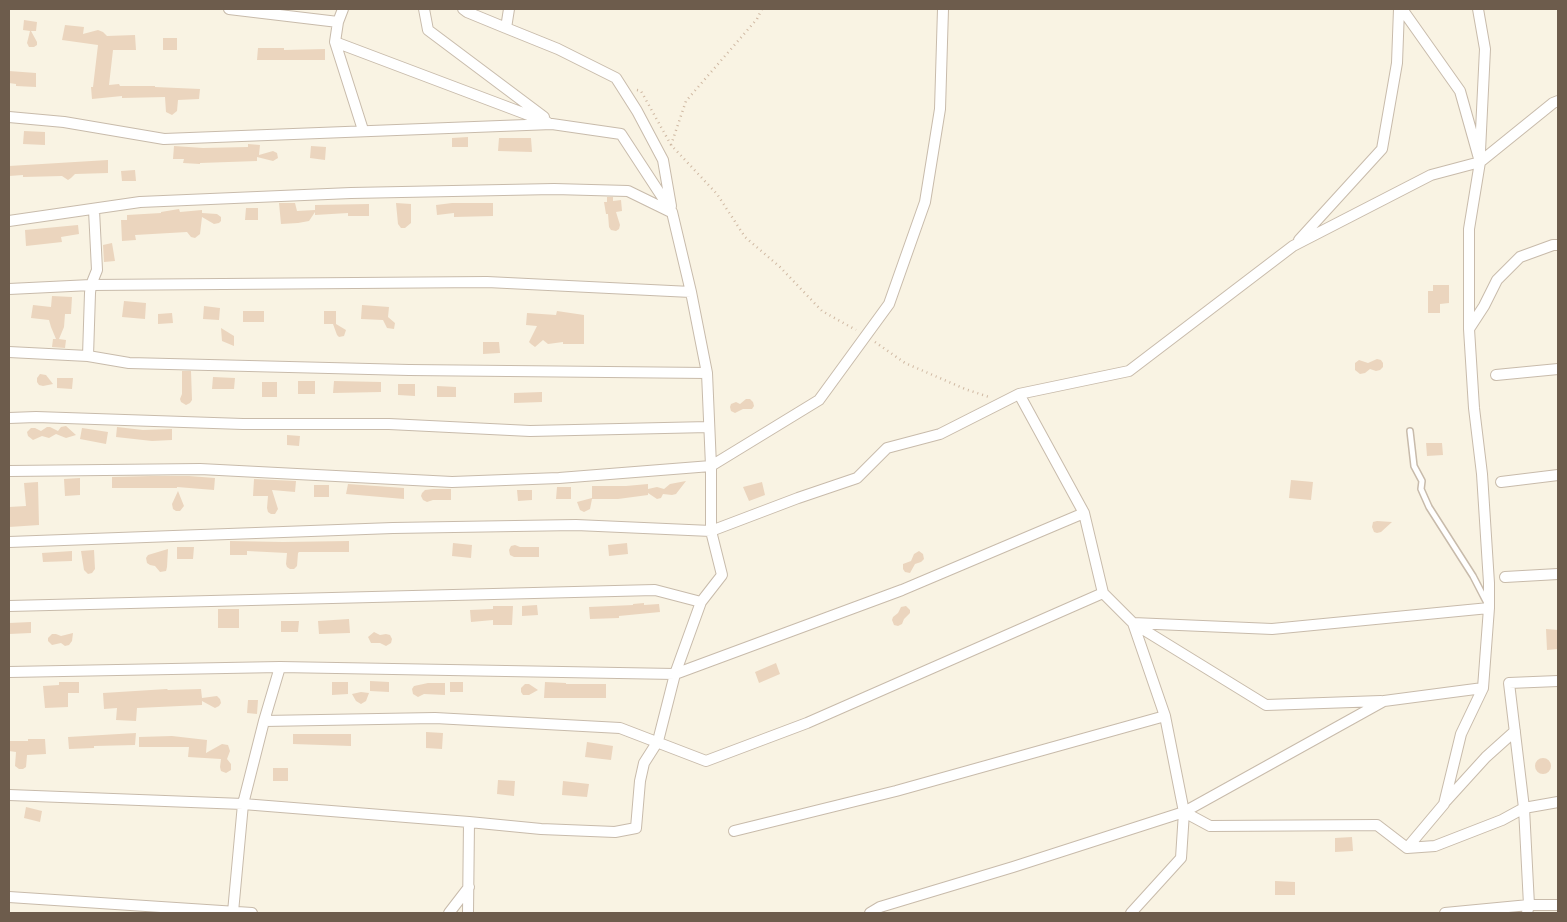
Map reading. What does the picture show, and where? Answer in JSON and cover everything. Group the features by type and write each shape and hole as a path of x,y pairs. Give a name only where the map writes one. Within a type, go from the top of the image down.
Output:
{"street":[{"path":"229,9 338,22"},
{"path":"343,9 338,22 335,42 364,130"},
{"path":"424,9 428,30 552,124"},
{"path":"9,795 243,804 469,822 541,830 615,832 636,828 640,781 644,763 658,741 675,674 701,602 722,575 711,531 711,466 706,373 690,292 662,160 637,111 616,78 558,49 463,9"},
{"path":"506,28 509,9"},
{"path":"9,471 200,469 452,482 559,478 711,466 819,400 889,304 925,202 940,109 943,9"},
{"path":"1400,9 1460,90 1480,162"},
{"path":"1293,246 1382,149 1397,63 1400,9"},
{"path":"1444,804 1461,734 1483,688 1489,608 1483,484 1474,408 1469,329 1470,229 1480,162 1485,49 1478,9"},
{"path":"335,42 552,124"},
{"path":"9,542 393,528 510,526 576,526 711,531 798,498 858,478 887,448 940,434 1019,394 1129,371 1293,246 1431,175 1480,162 1553,103 1558,101"},
{"path":"9,117 64,122 164,139 552,124 621,134 672,212"},
{"path":"9,221 150,201 351,192 554,189 628,191 672,212"},
{"path":"88,356 90,293 97,270 94,210"},
{"path":"1469,329 1498,280 1520,257 1553,245 1558,245"},
{"path":"9,289 91,285 487,282 690,292"},
{"path":"9,352 88,356 128,364 409,370 706,373"},
{"path":"1496,375 1558,369"},
{"path":"1019,394 1084,513 1103,593 1133,624 1266,705 1384,701 1483,688"},
{"path":"9,418 36,417 243,424 389,424 530,431 708,427"},
{"path":"1501,482 1558,475"},
{"path":"9,672 280,667 675,674 902,590 1084,513"},
{"path":"1504,577 1558,574"},
{"path":"9,606 655,590 701,602"},
{"path":"264,721 445,719 620,728 706,761 807,723 1103,593"},
{"path":"1133,624 1272,629 1489,608"},
{"path":"1132,913 1181,858 1184,812 1165,716 1133,624"},
{"path":"233,912 243,804 280,667"},
{"path":"1528,909 1524,808 1509,683 1558,681"},
{"path":"870,913 880,907 1184,812 1384,701"},
{"path":"734,831 896,791 1165,716"},
{"path":"1407,848 1486,757 1515,731"},
{"path":"1184,812 1210,826 1377,825 1407,848 1435,846 1502,820 1524,808 1558,802"},
{"path":"468,913 469,822"},
{"path":"449,913 468,888"},
{"path":"9,897 252,913"},
{"path":"1445,913 1528,909 1558,905"}],"lane":[{"path":"1410,431 1414,466 1422,481 1421,489 1429,507 1473,576 1489,608"}],"path":[{"path":"671,145 686,101 757,19 762,9"},
{"path":"616,78 640,91 671,145 717,194 745,237 780,268 822,311 866,336 905,363 965,389 1005,402"}],"building":[{"path":"24,20 37,22 36,31 31,31 37,42 37,45 34,47 29,47 27,43 30,31 23,30"},
{"path":"65,25 84,27 83,34 98,30 107,36 135,35 136,50 113,50 109,85 200,89 199,99 178,100 177,111 172,115 166,112 165,97 122,98 122,96 92,99 91,87 93,87 98,45 62,40"},
{"path":"163,38 177,38 177,50 163,50"},
{"path":"258,48 284,48 284,50 325,49 325,60 257,60"},
{"path":"9,71 36,73 36,87 16,86 16,84 9,83"},
{"path":"24,131 45,132 45,145 23,144"},
{"path":"468,137 468,147 452,147 452,138"},
{"path":"499,138 531,138 532,152 498,151"},
{"path":"248,144 260,145 259,155 273,151 277,153 278,158 273,161 257,157 257,161 200,164 183,163 184,159 173,159 174,146 203,148 248,147"},
{"path":"311,146 326,147 325,160 310,158"},
{"path":"108,160 108,173 75,174 68,180 62,176 9,176 9,166"},
{"path":"135,170 136,181 122,181 121,171"},
{"path":"607,197 613,197 613,201 621,200 622,211 616,212 620,225 616,231 611,230 609,227 608,214 606,214 604,202 607,202"},
{"path":"279,203 295,203 297,211 315,210 315,205 369,204 369,216 348,216 348,213 315,215 315,212 309,221 281,224"},
{"path":"396,203 411,204 411,223 405,228 401,228 398,224"},
{"path":"493,203 493,216 454,217 454,213 437,215 436,205"},
{"path":"246,208 258,208 258,220 245,220"},
{"path":"179,209 180,212 202,210 202,213 217,214 221,217 221,221 214,224 202,217 200,234 195,238 191,237 187,232 135,235 136,240 122,241 121,220 127,220 127,215 161,213"},
{"path":"78,225 79,234 61,237 62,242 26,246 25,230"},
{"path":"112,243 115,261 104,262 103,245"},
{"path":"1433,285 1449,285 1449,303 1440,304 1440,313 1428,313 1428,291 1433,291"},
{"path":"52,296 72,297 71,314 65,314 64,327 59,339 66,340 65,348 52,347 53,339 56,339 49,320 31,318 33,305 51,307"},
{"path":"124,301 146,303 145,319 122,317"},
{"path":"362,305 389,307 388,317 395,323 394,329 387,328 383,320 361,319"},
{"path":"204,306 220,308 219,320 203,319"},
{"path":"243,311 264,311 264,322 243,322"},
{"path":"324,311 336,311 336,324 346,330 344,336 339,337 337,335 333,324 324,324"},
{"path":"557,311 584,315 584,344 563,344 563,342 548,344 543,340 535,347 529,342 537,326 526,325 527,313 556,315"},
{"path":"172,313 173,323 158,324 158,314"},
{"path":"221,328 234,336 234,346 222,341"},
{"path":"483,342 499,342 500,353 483,354"},
{"path":"1377,359 1383,363 1383,367 1380,370 1370,369 1360,374 1355,370 1355,363 1359,360 1368,363"},
{"path":"182,371 191,371 192,400 186,405 180,399 182,394"},
{"path":"40,374 46,375 53,384 39,385 37,378"},
{"path":"213,377 235,378 234,389 212,389"},
{"path":"57,378 73,378 72,389 57,388"},
{"path":"298,381 315,381 315,394 298,394"},
{"path":"334,381 381,382 381,392 333,393"},
{"path":"262,382 277,382 277,397 262,397"},
{"path":"398,384 415,384 415,396 398,395"},
{"path":"437,386 456,387 456,397 437,397"},
{"path":"542,392 542,402 514,403 514,393"},
{"path":"746,399 750,399 753,402 754,406 752,409 743,409 735,413 731,411 731,404 736,402 740,404"},
{"path":"66,426 76,435 66,438 56,434 49,438 42,436 33,440 28,436 27,432 31,428 41,431 47,427 58,431 61,427"},
{"path":"117,427 143,430 172,429 172,440 152,441 116,437"},
{"path":"82,428 108,432 106,444 80,439"},
{"path":"287,435 300,436 299,446 287,445"},
{"path":"1426,443 1442,443 1443,455 1427,456"},
{"path":"112,477 215,478 214,490 177,487 112,488"},
{"path":"80,478 80,495 65,496 64,479"},
{"path":"254,479 296,481 295,492 272,490 278,509 275,514 271,514 267,508 268,496 253,496"},
{"path":"1291,480 1313,482 1311,500 1289,498"},
{"path":"686,481 676,494 663,494 661,498 657,499 648,493 648,495 618,499 592,499 590,509 584,512 580,510 577,502 592,498 592,486 648,484 648,489 657,487 664,489 670,484"},
{"path":"38,482 39,525 9,527 9,507 26,506 24,483"},
{"path":"762,482 765,495 749,501 743,487"},
{"path":"348,484 404,488 404,499 346,494"},
{"path":"314,485 329,485 329,497 314,497"},
{"path":"557,487 571,487 571,499 556,499"},
{"path":"451,489 451,500 427,502 423,500 422,493 425,490"},
{"path":"517,490 532,490 532,500 518,501"},
{"path":"178,491 184,506 180,511 176,511 173,509 172,504"},
{"path":"1373,522 1392,522 1381,532 1377,533 1374,532 1372,527"},
{"path":"230,541 349,541 349,552 299,552 297,566 294,569 290,569 286,564 287,553 247,551 247,555 230,555"},
{"path":"453,543 472,545 471,558 452,556"},
{"path":"627,543 628,554 609,556 608,545"},
{"path":"511,546 520,547 539,547 539,557 514,557 510,555 509,550"},
{"path":"177,547 194,547 193,559 177,559"},
{"path":"168,549 166,571 160,572 155,566 147,563 146,558 148,555"},
{"path":"94,550 95,569 92,573 88,574 84,570 81,551"},
{"path":"72,551 72,561 43,562 42,553"},
{"path":"919,551 923,554 924,559 915,564 910,573 905,572 903,564 911,561 914,554"},
{"path":"644,603 644,605 659,604 660,612 619,616 619,618 590,619 589,607"},
{"path":"537,605 538,615 522,616 522,606"},
{"path":"493,606 513,606 512,625 493,625 493,620 471,622 470,610 493,609"},
{"path":"906,606 910,613 902,624 894,625 893,617 901,607"},
{"path":"218,609 239,609 239,628 218,628"},
{"path":"349,619 350,633 319,634 318,621"},
{"path":"281,621 299,621 298,632 281,632"},
{"path":"31,622 31,633 9,634 9,623"},
{"path":"1546,629 1558,630 1558,649 1547,650"},
{"path":"374,632 380,635 390,635 391,643 386,646 380,643 371,643 368,637"},
{"path":"73,633 72,641 69,645 65,646 61,643 52,645 48,641 52,634 61,636"},
{"path":"776,663 780,674 759,683 755,672"},
{"path":"370,681 389,682 389,692 370,691"},
{"path":"59,682 79,682 79,693 68,693 68,707 45,708 43,686 59,685"},
{"path":"332,682 348,682 348,694 332,695"},
{"path":"450,682 463,682 463,692 450,692"},
{"path":"545,682 606,684 606,698 544,698"},
{"path":"428,683 445,683 445,695 424,694 418,697 413,694 412,689 414,686"},
{"path":"525,684 529,684 538,690 529,695 523,695 521,688"},
{"path":"201,689 202,698 217,696 221,703 215,708 202,701 202,705 137,708 136,721 116,720 117,708 104,709 103,693"},
{"path":"369,693 366,701 361,704 356,701 352,694"},
{"path":"248,700 258,700 257,714 247,713"},
{"path":"426,732 443,733 442,749 426,748"},
{"path":"136,733 135,745 69,749 68,737"},
{"path":"293,734 351,734 351,746 293,744"},
{"path":"172,736 207,740 206,753 222,744 228,745 230,751 227,759 231,764 231,770 226,773 221,771 221,759 188,757 189,747 139,747 139,737"},
{"path":"28,739 45,739 46,754 27,755 26,767 19,769 15,766 16,752 9,751 9,741 28,741"},
{"path":"587,742 613,746 611,760 585,757"},
{"path":"1543,758 1551,766 1543,774 1535,766"},
{"path":"273,768 288,768 288,781 273,781"},
{"path":"498,780 515,781 514,796 497,794"},
{"path":"563,781 589,784 587,797 562,795"},
{"path":"26,807 42,811 40,822 24,818"},
{"path":"1352,837 1353,851 1335,852 1335,838"},
{"path":"1275,881 1295,882 1295,895 1275,895"}]}
